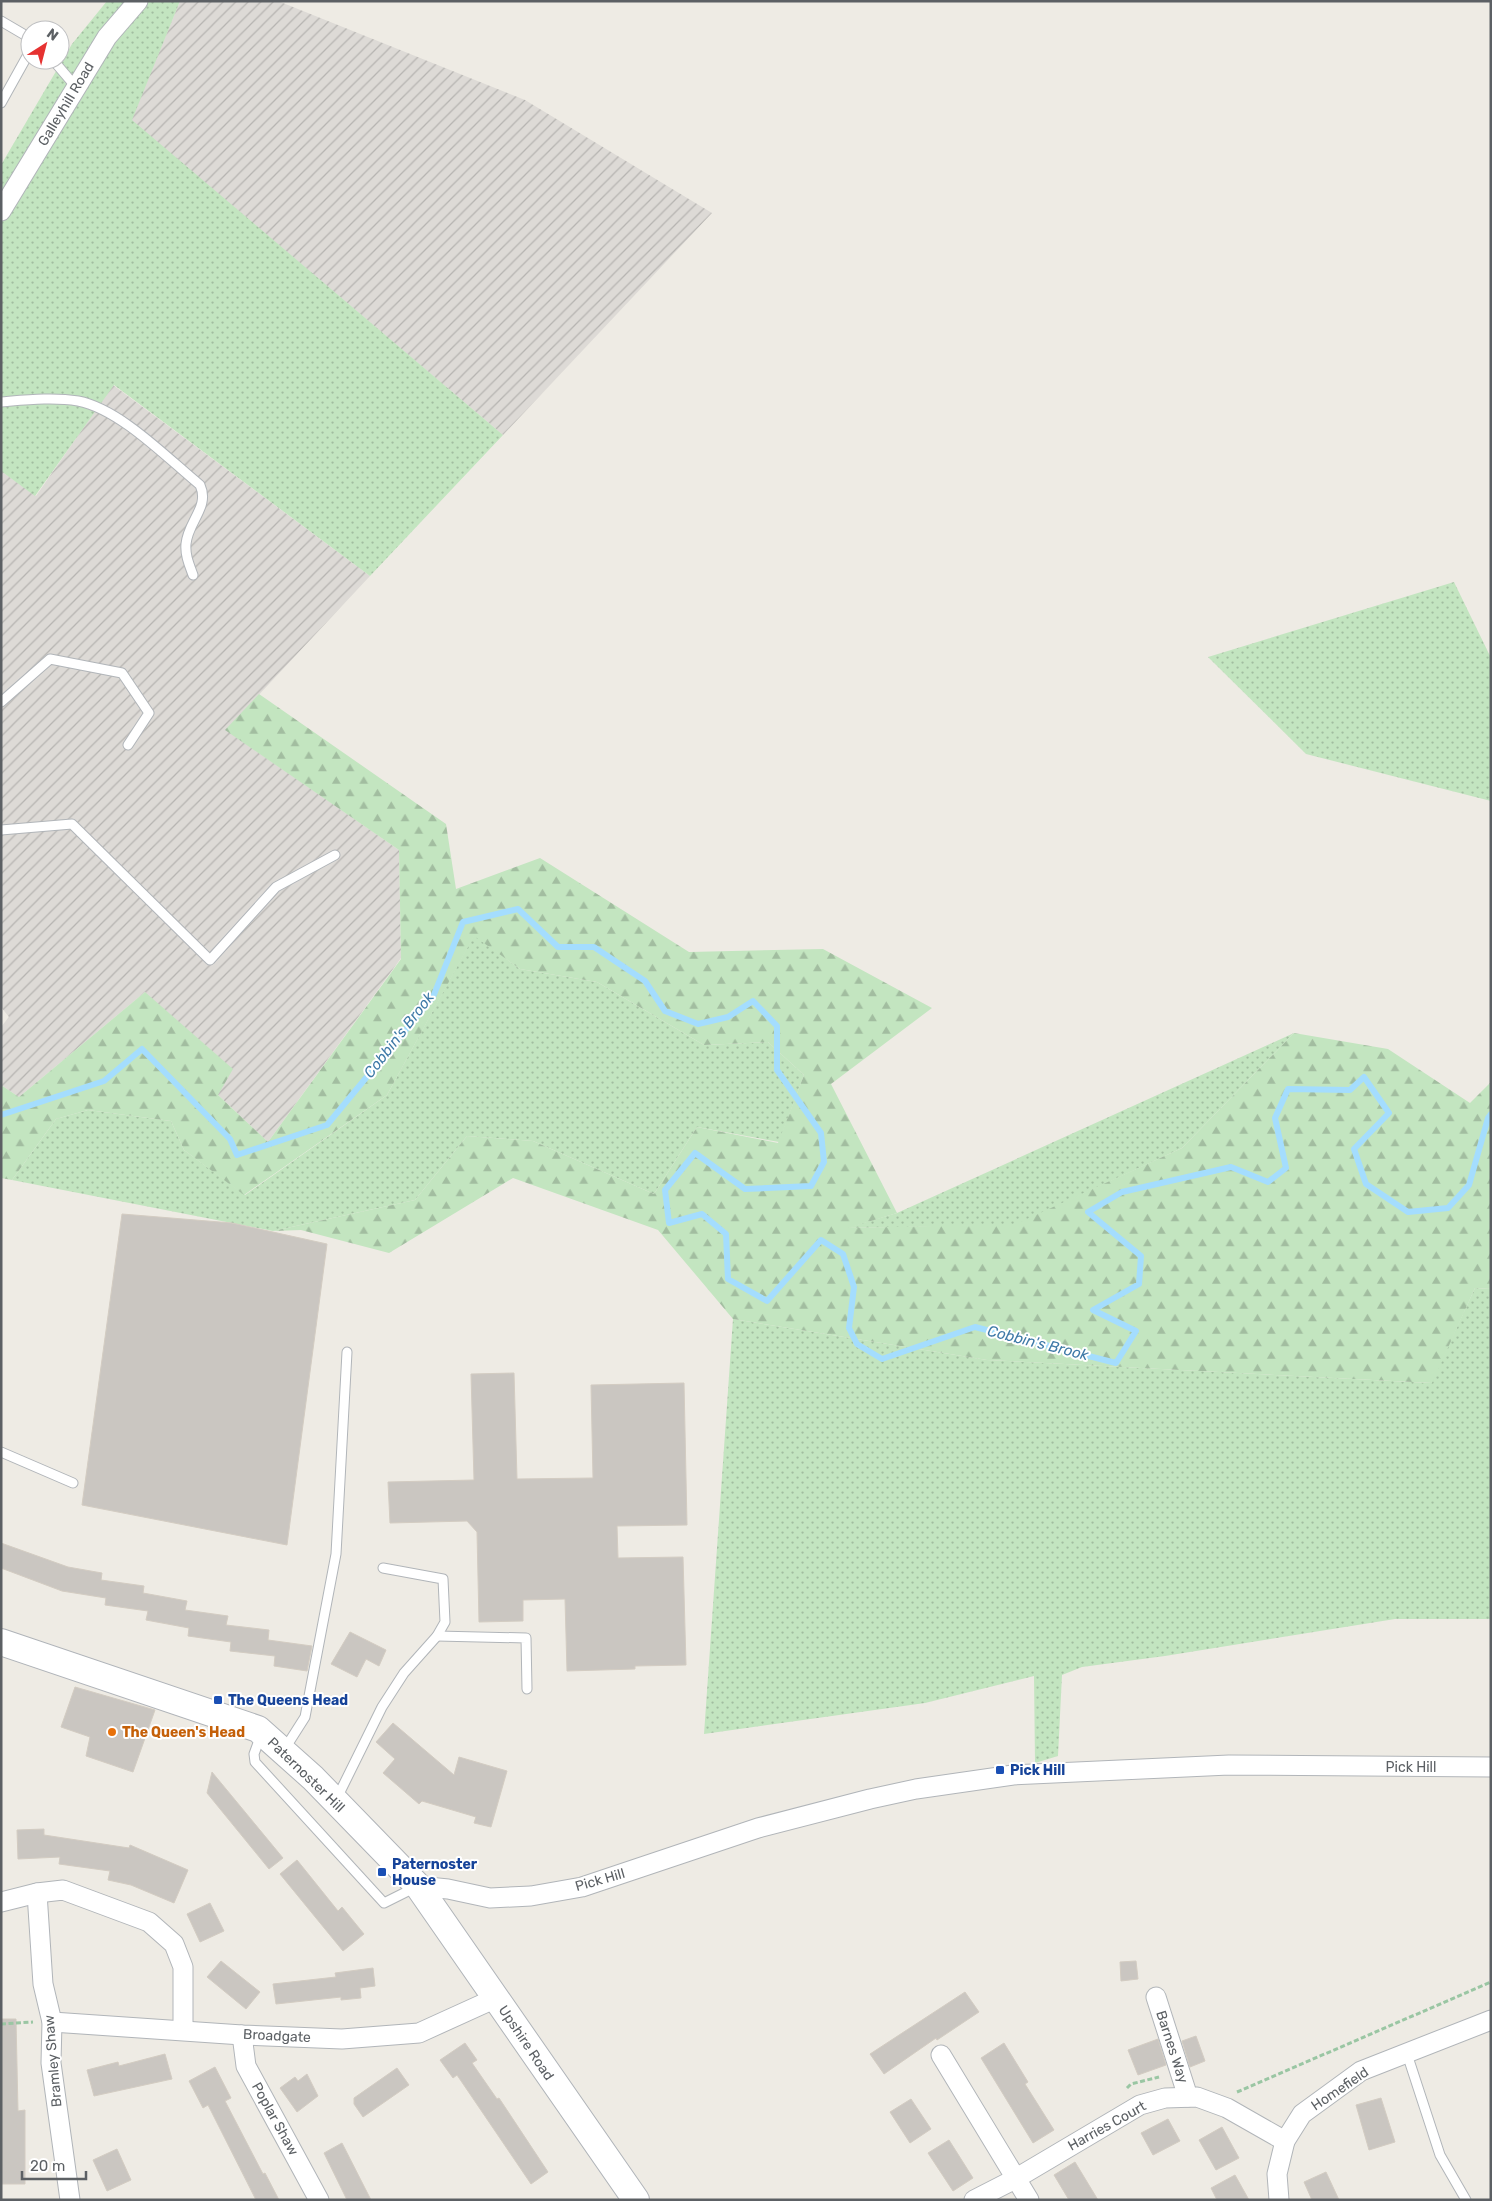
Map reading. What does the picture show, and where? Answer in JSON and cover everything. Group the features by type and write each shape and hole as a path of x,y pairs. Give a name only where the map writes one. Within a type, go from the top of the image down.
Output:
{"street":[{"name":"Galleyhill Road","path":"1,211 106,37 138,1"},
{"name":"Paternoster Hill","path":"1,1642 258,1729 284,1750 336,1800 418,1886"},
{"name":"Pick Hill","path":"418,1886 448,1889 490,1898 531,1896 582,1887 758,1828 842,1806 916,1789 1013,1775 1229,1765 1491,1767"},
{"name":"Upshire Road","path":"418,1886 636,2200"},
{"path":"1,1902 37,1892 62,1890 148,1922 174,1944 182,1967 183,2030"},
{"name":"Bramley Shaw","path":"37,1892 44,1984 52,2022 51,2063 70,2200"},
{"name":"Barnes Way","path":"1156,1997 1188,2098"},
{"name":"Broadgate","path":"52,2022 242,2035 342,2039 419,2033 496,1998"},
{"name":"Homefield","path":"1279,2200 1277,2174 1285,2141 1302,2114 1361,2071 1491,2020"},
{"name":"Poplar Shaw","path":"242,2035 246,2066 319,2200"},
{"path":"941,2055 1028,2200"},
{"name":"Harries Court","path":"974,2200 1015,2179 1140,2105 1165,2098 1197,2097 1227,2108 1285,2141"}],"lane":[{"path":"1,21 20,32"},
{"path":"1,103 20,69"},
{"path":"62,70 77,87"},
{"path":"1,402 78,401 103,409 124,422 200,485 204,494 203,505 189,530 186,544 186,558 193,575"},
{"path":"1,702 50,659 122,672 149,713 128,745"},
{"path":"2,828 72,824 210,960 276,887 335,856"},
{"path":"284,1750 305,1717 336,1554 347,1352"},
{"path":"1,1452 73,1482"},
{"path":"336,1800 382,1707 404,1672 437,1636 445,1622 443,1579 383,1568"},
{"path":"437,1636 526,1638 527,1689"},
{"path":"262,1733 254,1754 255,1762 384,1902 418,1886"},
{"path":"1407,2054 1440,2155 1466,2200"}],"path":[{"path":"1234,2093 1491,1982"},
{"path":"1,2024 52,2022"},
{"path":"1128,2112 1119,2095 1131,2084 1158,2077 1182,2076"}],"shaded area":[{"path":"180,1 278,1 525,100 712,213 503,435 131,120"},
{"path":"113,385 370,576 226,730 399,850 401,958 268,1142 218,1095 145,992 19,1097 1,1085 1,1027 9,1017 1,1007 1,471 36,496"}],"green space":[{"path":"107,1 180,1 132,120 503,435 370,576 114,385 35,496 1,471 1,165 57,70 70,70 70,47"},
{"path":"1454,582 1491,658 1491,801 1306,754 1208,657"},
{"path":"259,694 446,824 456,889 540,858 689,952 823,949 932,1008 831,1084 897,1213 848,1228 1016,1224 1182,1148 1294,1033 1388,1049 1470,1103 1491,1082 1491,1289 1475,1288 1432,1383 987,1360 733,1319 658,1230 513,1178 389,1253 301,1230 273,1231 415,1200 467,1136 533,1141 654,1194 697,1127 778,1143 804,1075 768,1042 704,1045 597,982 520,969 474,936 387,1095 244,1195 184,1150 171,1121 88,1110 56,1119 12,1180 1,1178 1,1085 19,1097 145,992 233,1069 218,1095 268,1142 401,959 399,850 225,730"},
{"path":"474,935 520,969 597,982 704,1045 768,1042 804,1075 779,1142 697,1127 654,1194 533,1141 467,1136 415,1200 273,1231 12,1180 56,1119 88,1110 171,1121 184,1150 245,1195 387,1095"},
{"path":"1294,1033 1182,1148 1016,1225 846,1228 897,1213"},
{"path":"1475,1288 1491,1289 1491,1619 1395,1619 1165,1656 1082,1667 1062,1675 1058,1756 1035,1763 1034,1676 925,1703 704,1734 733,1319 987,1360 1431,1383"}],"building":[{"path":"122,1214 232,1223 327,1244 287,1545 82,1505"},
{"path":"514,1373 517,1479 593,1478 591,1385 684,1383 687,1525 617,1526 618,1558 683,1557 686,1665 635,1666 635,1669 567,1671 565,1599 523,1600 523,1621 479,1622 477,1532 467,1521 390,1523 388,1482 474,1480 471,1374"},
{"path":"1,1543 68,1567 102,1573 101,1580 144,1586 143,1593 187,1601 185,1610 228,1616 226,1625 269,1630 268,1640 312,1646 307,1671 274,1666 275,1656 230,1651 231,1642 188,1636 189,1628 146,1620 148,1611 105,1605 106,1598 62,1591 1,1568"},
{"path":"350,1632 386,1650 379,1666 366,1659 357,1677 331,1664"},
{"name":"The Queen's Head","path":"75,1687 155,1710 133,1772 86,1756 90,1737 61,1727"},
{"path":"393,1723 454,1775 459,1757 507,1771 491,1827 474,1823 476,1817 422,1801 419,1804 383,1773 395,1759 376,1742"},
{"path":"212,1772 283,1858 269,1869 207,1793"},
{"path":"44,1829 44,1835 129,1848 130,1845 188,1870 174,1903 131,1885 108,1880 110,1871 59,1864 60,1857 18,1859 17,1830"},
{"path":"297,1860 338,1911 342,1907 364,1934 343,1951 280,1874"},
{"path":"210,1903 224,1931 200,1942 187,1914"},
{"path":"221,1961 260,1992 246,2009 207,1977"},
{"path":"1136,1961 1138,1979 1121,1981 1120,1962"},
{"path":"373,1968 375,1986 360,1988 361,1998 341,2000 341,1997 276,2004 273,1984 336,1977 335,1973"},
{"path":"965,1992 979,2012 937,2040 936,2038 884,2074 870,2054"},
{"path":"1,2019 16,2019 18,2111 25,2110 25,2184 1,2184"},
{"path":"1196,2036 1205,2061 1190,2067 1182,2041"},
{"path":"1158,2039 1166,2065 1138,2075 1128,2050"},
{"path":"465,2043 477,2060 472,2063 497,2099 499,2098 548,2172 531,2184 457,2075 453,2078 440,2060"},
{"path":"1004,2043 1028,2082 1025,2084 1054,2130 1033,2143 981,2058"},
{"path":"165,2054 172,2079 94,2096 87,2070 118,2062 119,2066"},
{"path":"215,2067 231,2098 225,2101 263,2174 265,2173 279,2200 256,2200 208,2105 203,2108 189,2081"},
{"path":"397,2068 409,2085 363,2117 354,2104 354,2098"},
{"path":"307,2074 318,2096 297,2112 280,2088 295,2077 298,2081"},
{"path":"1381,2098 1395,2142 1369,2150 1356,2105"},
{"path":"911,2099 931,2129 910,2143 890,2112"},
{"path":"1168,2119 1180,2141 1153,2155 1141,2133"},
{"path":"1222,2127 1239,2158 1216,2170 1199,2140"},
{"path":"949,2140 973,2178 953,2191 928,2153"},
{"path":"342,2143 371,2200 347,2200 324,2153"},
{"path":"117,2149 131,2180 107,2191 93,2160"},
{"path":"1075,2162 1098,2200 1069,2200 1054,2175"},
{"path":"1326,2172 1339,2200 1312,2200 1304,2182"},
{"path":"1235,2175 1249,2200 1217,2200 1211,2188"}],"waterway":[{"name":"Cobbin's Brook","path":"1,1115 104,1081 142,1049 230,1139 237,1155 327,1125 433,997 463,922 518,909 558,947 594,947 645,981 665,1011 698,1024 728,1017 753,1001 777,1026 777,1070 821,1133 824,1162 811,1186 745,1189 695,1153 665,1190 669,1223 702,1214 726,1234 728,1279 767,1301 821,1240 843,1254 854,1287 849,1328 857,1344 882,1359 975,1327 1116,1363 1136,1331 1093,1310 1139,1284 1141,1256 1088,1212 1122,1192 1231,1167 1268,1182 1286,1168 1275,1118 1288,1089 1350,1090 1364,1077 1389,1113 1354,1149 1366,1184 1408,1212 1448,1208 1469,1185 1488,1118 1491,1114"}],"place":[{"name":"The Queens Head","path":"218,1700"},
{"name":"The Queen's Head","path":"112,1732"},
{"name":"Pick Hill","path":"1000,1770"},
{"name":"Paternoster House","path":"382,1872"}]}
